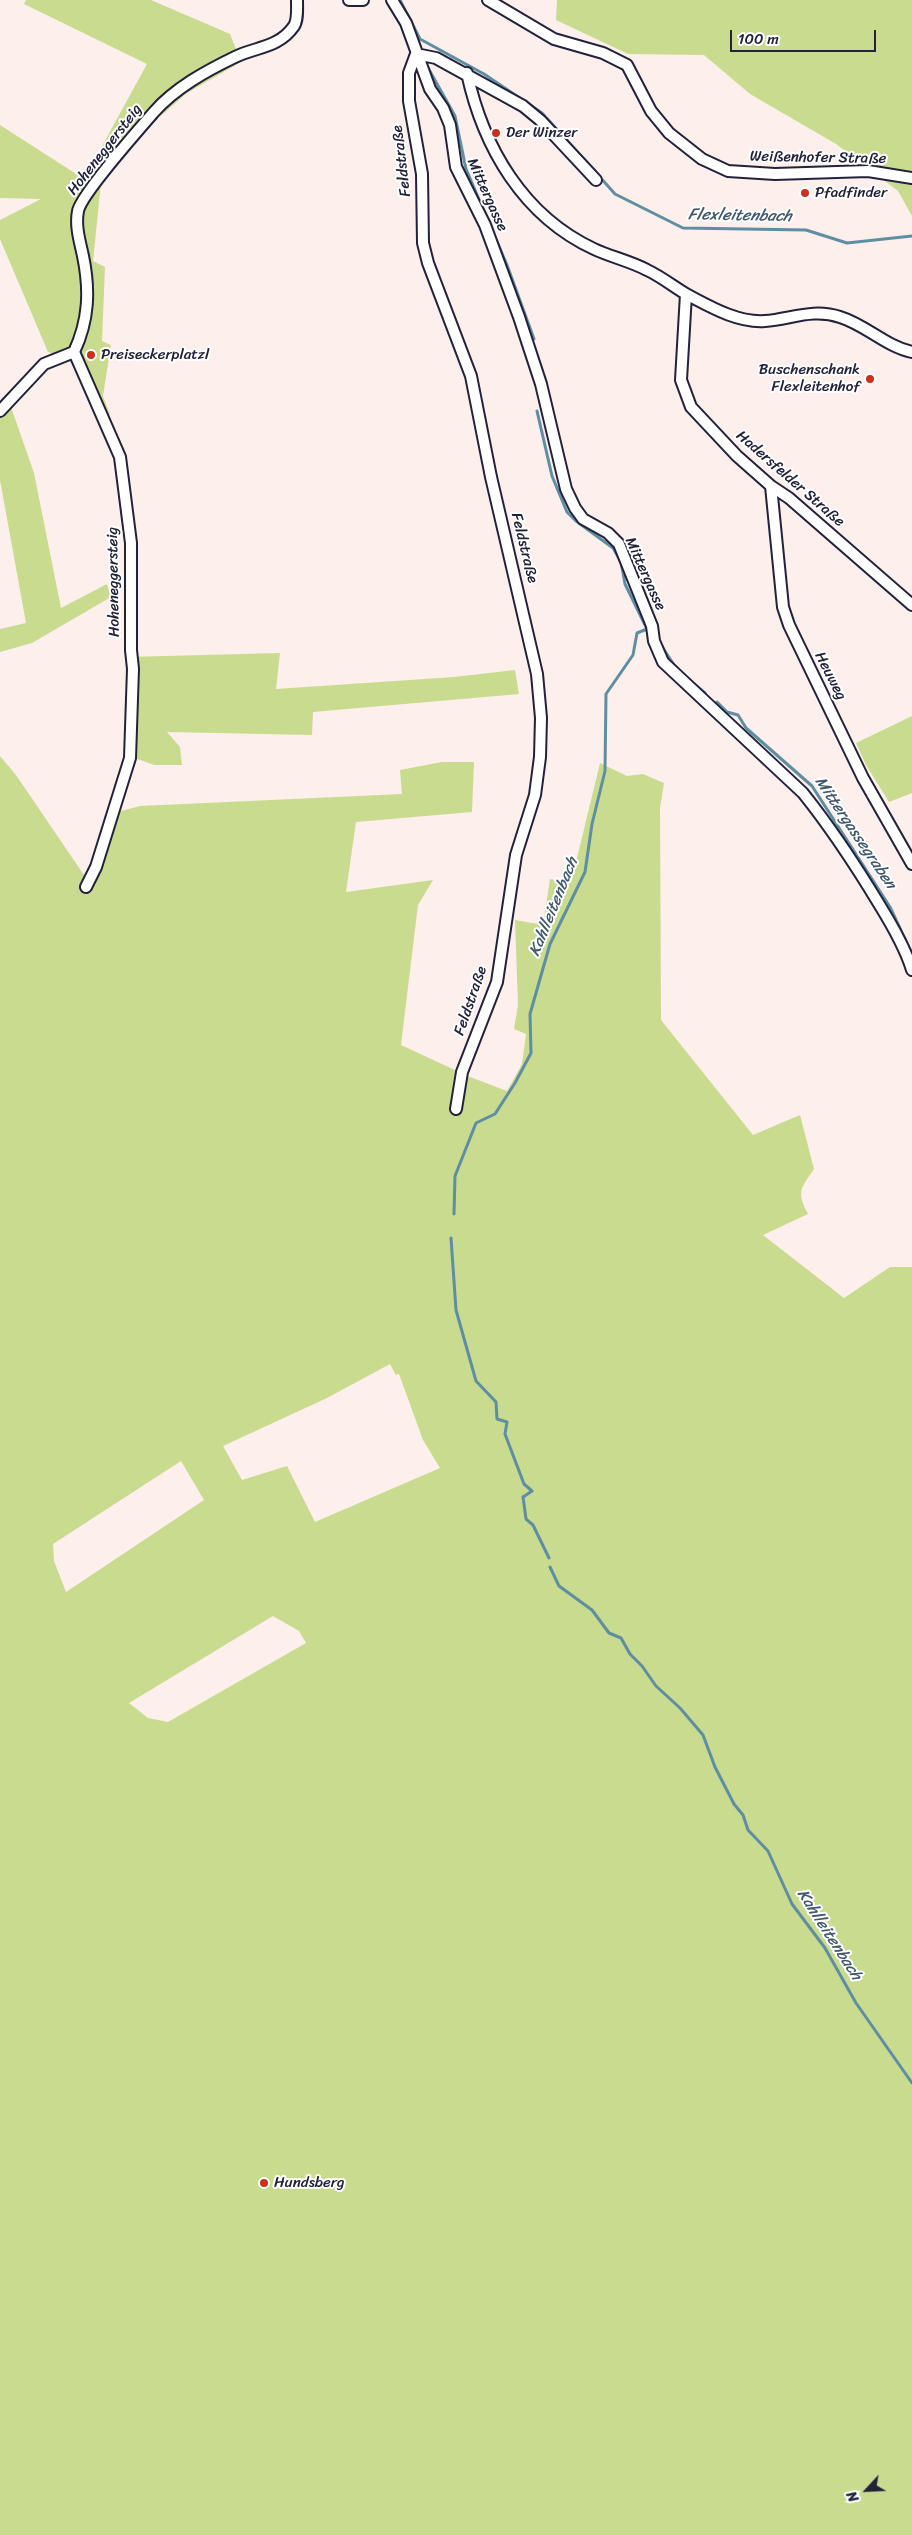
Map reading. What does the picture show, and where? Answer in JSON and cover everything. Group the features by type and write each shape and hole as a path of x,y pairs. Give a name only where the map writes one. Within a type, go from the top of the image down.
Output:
{"street":[{"name":"Hoheneggersteig","path":"86,887 96,868 130,758 133,668 130,650 131,543 120,457 74,352 82,334 88,310 87,280 77,225 79,206 133,136 166,98 221,64 237,56 262,50 288,34 295,24 297,0"},
{"path":"349,0 363,0"},
{"path":"392,0 406,23 416,54 436,58 467,73 523,106 540,120 596,180"},
{"name":"Weißenhofer Straße","path":"488,0 554,39 603,53 627,65 651,111 669,133 702,159 728,171 775,174 868,171 912,178"},
{"name":"Mittergasse","path":"416,54 430,88 443,108 450,125 456,167 485,225 520,317 541,384 560,468 575,508 583,518 608,533 619,544 652,626 654,642 663,662 803,793 832,830 868,886 893,928 912,970"},
{"name":"Feldstraße","path":"416,54 409,73 410,101 422,174 423,243 428,263 471,376 491,477 537,674 541,718 540,757 535,795 516,855 497,982 462,1072 456,1109"},
{"path":"467,73 488,142 508,175 535,208 563,231 593,249 647,270 686,294 718,310 749,319 764,321 811,312 841,317 899,349 912,352"},
{"name":"Hadersfelder Straße","path":"686,294 681,380 691,407 738,456 912,605"},
{"path":"0,411 44,364 74,352"},
{"name":"Heuweg","path":"772,486 783,607 789,625 863,778 912,864"}],"green space":[{"path":"26,0 151,0 230,34 241,62 187,93 148,127 101,183 93,261 105,267 102,341 111,345 103,396 110,415 101,410 80,354 91,310 85,280 83,315 71,347 55,354 48,352 0,239 0,220 41,199 0,198 0,125 84,179 147,64 24,4"},
{"path":"557,0 912,0 912,216 898,191 836,144 750,94 704,55 628,54 556,20"},
{"path":"11,407 34,473 61,608 107,584 111,597 32,643 0,652 0,629 26,623 0,480 0,417"},
{"path":"280,653 276,689 454,677 515,670 519,694 313,712 312,735 167,732 180,747 182,765 154,765 135,758 127,657"},
{"path":"912,716 912,793 889,802 866,765 856,743"},
{"path":"0,756 16,775 86,878 97,856 110,814 140,806 402,794 400,770 442,762 474,762 472,812 356,822 346,892 433,880 418,905 401,1045 470,1077 507,1091 522,1064 526,1034 514,1029 518,1005 515,920 543,925 550,879 571,883 600,763 627,776 643,774 664,783 660,808 661,1020 753,1135 800,1115 814,1169 803,1186 801,1195 808,1214 763,1235 844,1298 890,1267 912,1267 912,2535 0,2535","holes":["390,1364 396,1375 399,1374 423,1440 440,1468 315,1522 287,1466 242,1480 223,1446 327,1398","181,1461 204,1500 66,1592 54,1561 53,1544","273,1616 299,1631 306,1643 168,1722 148,1718 129,1703"]}],"waterway":[{"name":"Flexleitenbach","path":"400,0 420,39 484,74 542,113 595,171"},
{"path":"427,66 455,116 466,169 507,265 534,339"},
{"name":"Flexleitenbach","path":"599,176 615,194 683,228 806,230 847,243 912,236"},
{"name":"Kahlleitenbach","path":"454,1214 455,1176 476,1123 495,1114 531,1053 530,1014 550,944 585,872 592,824 605,771 606,694 633,655 637,633 647,629 625,584 621,562 613,548 576,521 567,512 552,476 537,411"},
{"name":"Mittergassegraben","path":"661,645 678,671"},
{"name":"Mittergassegraben","path":"694,684 705,693"},
{"name":"Mittergassegraben","path":"717,702 727,712 738,715 746,728 812,786 890,907 912,954"},
{"name":"Kahlleitenbach","path":"451,1238 456,1310 476,1381 496,1402 497,1419 507,1422 505,1434 524,1484 532,1491 523,1497 526,1519 533,1525 549,1558"},
{"name":"Kahlleitenbach","path":"550,1567 559,1586 592,1610 609,1633 621,1638 630,1654 642,1666 656,1686 680,1708 703,1735 715,1767 734,1804 743,1815 748,1830 768,1851 792,1904 825,1948 856,2003 912,2083"}],"place":[{"name":"Der Winzer","path":"496,133"},
{"name":"Pfadfinder","path":"805,193"},
{"name":"Preiseckerplatzl","path":"91,355"},
{"name":"Buschenschank Flexleitenhof","path":"870,379"},
{"name":"Hundsberg","path":"264,2183"}]}
